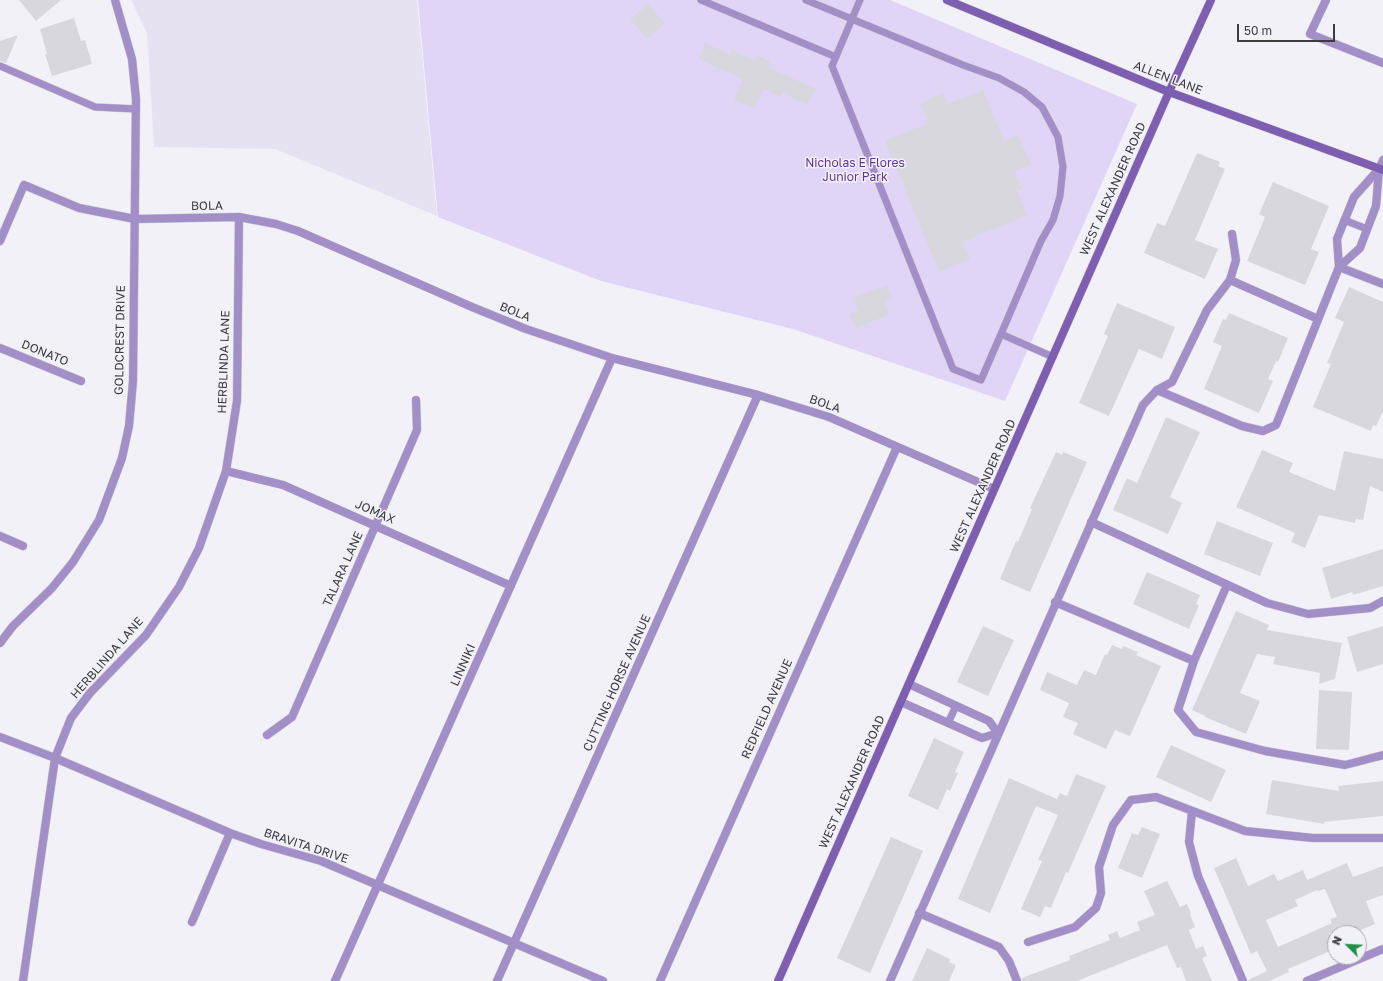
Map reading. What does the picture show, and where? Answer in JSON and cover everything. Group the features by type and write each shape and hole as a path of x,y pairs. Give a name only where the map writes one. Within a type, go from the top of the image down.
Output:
{"main road":[{"name":"ALLEN LANE","path":"947,0 1169,92 1381,170"},
{"name":"WEST ALEXANDER ROAD","path":"778,981 1169,92 1211,0"}],"street":[{"name":"GOLDCREST DRIVE","path":"0,643 13,626 52,588 73,562 99,520 122,458 129,426 133,381 136,109 132,59 115,0"},
{"path":"1326,0 1310,34 1383,63"},
{"path":"1157,390 1242,426 1263,431 1276,425 1339,267 1360,248 1376,206 1383,160"},
{"path":"1339,267 1337,239 1344,220 1354,197 1381,170"},
{"name":"BOLA","path":"0,241 24,185 79,208 134,219 239,217 276,224 298,231 513,324 612,358 758,394 829,417 994,489"},
{"name":"HERBLINDA LANE","path":"23,981 55,758 71,718 90,693 146,635 179,587 200,548 226,471 237,401 239,217"},
{"path":"890,981 1142,405 1157,390 1172,382 1207,310 1230,280 1236,260 1232,234"},
{"path":"1339,267 1383,284"},
{"path":"1230,280 1318,319"},
{"name":"DONATO","path":"0,348 81,380"},
{"name":"LINNIKI","path":"335,981 612,358"},
{"name":"CUTTING HORSE AVENUE","path":"497,981 758,394"},
{"name":"TALARA LANE","path":"267,735 292,716 417,430 416,400"},
{"name":"REDFIELD AVENUE","path":"660,981 897,447"},
{"name":"JOMAX","path":"226,471 283,485 511,586"},
{"path":"1091,522 1267,603 1308,614 1370,608 1383,601"},
{"path":"0,536 23,546"},
{"path":"1227,584 1194,661 1178,710 1196,732 1265,751 1345,765 1383,755"},
{"path":"1055,602 1194,661"},
{"path":"909,684 989,721 998,733"},
{"path":"901,702 982,738 998,733"},
{"name":"BRAVITA DRIVE","path":"0,737 55,758 230,833 261,844 321,861 603,981"},
{"path":"1028,942 1075,927 1096,908 1101,893 1099,867 1113,824 1131,800 1156,797 1245,831 1313,838 1383,838"},
{"path":"1192,811 1189,842 1198,876 1243,981"},
{"path":"192,922 230,833"},
{"path":"919,913 999,947 1009,961 1017,981"},
{"path":"1307,981 1383,949"}],"lane":[{"path":"701,0 836,57"},
{"path":"806,0 852,20 963,65 999,78 1024,92 1042,107 1058,137 1063,167 1060,196 1053,220 1041,241 981,380 953,369 832,66 852,20 860,0"},
{"path":"0,66 95,107 136,109"},
{"path":"1344,220 1367,229"},
{"path":"1001,334 1053,357"},
{"path":"948,723 956,706"}],"shaded area":[{"path":"131,0 417,0 437,216 275,149 154,147 147,33"}],"green space":[{"name":"Nicholas E Flores Junior Park","path":"418,0 890,0 1137,104 1005,401 793,329 601,281 438,217"}],"building":[{"path":"19,0 61,0 36,21"},
{"path":"648,4 665,24 647,39 630,19"},
{"path":"74,18 81,41 85,40 92,64 52,76 45,54 47,54 40,29"},
{"path":"18,35 6,63 0,61 0,41"},
{"path":"705,43 730,54 732,50 755,60 757,55 770,62 768,67 816,89 808,105 782,93 781,97 763,89 754,109 734,100 743,79 698,59"},
{"path":"983,90 1004,141 1018,135 1031,164 1015,171 1022,189 1017,191 1027,215 963,242 970,259 939,271 885,141 928,123 920,103 943,93 948,104"},
{"path":"1197,153 1220,162 1218,166 1225,169 1195,240 1218,249 1205,279 1144,253 1157,223 1165,226"},
{"path":"1273,182 1329,206 1311,249 1319,252 1305,285 1247,261 1265,217 1259,214"},
{"path":"887,285 892,299 885,301 889,315 855,328 850,314 858,311 853,298"},
{"path":"1349,287 1383,302 1383,411 1376,426 1373,425 1371,431 1313,407 1331,364 1327,363 1344,322 1335,318"},
{"path":"1117,303 1175,327 1162,359 1139,349 1109,416 1079,403 1108,336 1104,334"},
{"path":"1229,313 1288,338 1278,362 1276,361 1268,379 1273,381 1259,413 1204,389 1222,346 1213,342 1223,319 1226,320"},
{"path":"1166,417 1200,432 1170,497 1182,503 1168,534 1113,510 1127,478 1137,483"},
{"path":"1262,450 1293,463 1289,472 1335,491 1344,451 1383,459 1383,492 1370,486 1363,520 1356,519 1355,523 1319,515 1305,548 1291,542 1295,533 1236,507"},
{"path":"1056,452 1062,455 1063,452 1087,462 1030,592 1000,579 1016,541 1018,542 1032,509 1030,508"},
{"path":"1217,521 1273,543 1260,576 1204,554"},
{"path":"1383,549 1383,586 1353,595 1352,592 1331,599 1322,568"},
{"path":"1147,572 1200,595 1196,604 1199,605 1189,629 1133,604"},
{"path":"1236,611 1269,625 1267,630 1342,643 1335,679 1319,684 1320,673 1273,664 1275,657 1257,654 1240,693 1260,701 1246,734 1192,710"},
{"path":"983,626 1014,640 988,696 957,682"},
{"path":"1383,626 1383,664 1357,672 1347,637"},
{"path":"1112,645 1122,649 1123,646 1138,652 1136,655 1161,666 1130,736 1115,730 1106,749 1073,734 1078,723 1063,717 1069,703 1040,690 1047,672 1077,685 1084,670 1096,675 1105,654 1107,655"},
{"path":"1319,690 1352,692 1349,750 1316,749"},
{"path":"934,738 964,752 955,772 958,773 950,791 947,789 938,810 908,796"},
{"path":"1171,745 1226,770 1211,802 1156,777"},
{"path":"1076,774 1106,786 1051,908 1045,906 1040,917 1021,909 1042,861 1038,860 1058,815 1036,806 990,913 958,899 1009,778 1057,799 1060,793 1067,796"},
{"path":"1272,780 1339,791 1338,786 1383,781 1383,816 1324,822 1324,824 1266,814"},
{"path":"1142,827 1160,834 1142,878 1118,868 1132,833 1138,835"},
{"path":"891,837 923,851 870,973 837,958"},
{"path":"1236,858 1248,886 1274,874 1278,881 1303,870 1307,880 1347,863 1353,877 1383,866 1383,895 1366,901 1375,924 1367,927 1367,925 1328,925 1332,923 1330,919 1337,917 1325,889 1317,890 1295,900 1298,906 1266,920 1278,947 1327,925 1327,952 1288,969 1289,972 1269,981 1248,981 1267,971 1257,951 1251,954 1214,868"},
{"path":"1167,881 1180,907 1187,904 1195,927 1189,930 1196,949 1203,946 1207,956 1202,958 1212,981 1186,981 1181,967 1177,968 1167,945 1077,981 1022,981 1022,978 1070,960 1069,956 1110,940 1108,935 1117,931 1120,938 1140,930 1137,922 1155,915 1144,891"},
{"path":"927,948 950,959 949,962 956,965 949,981 912,981"}]}
